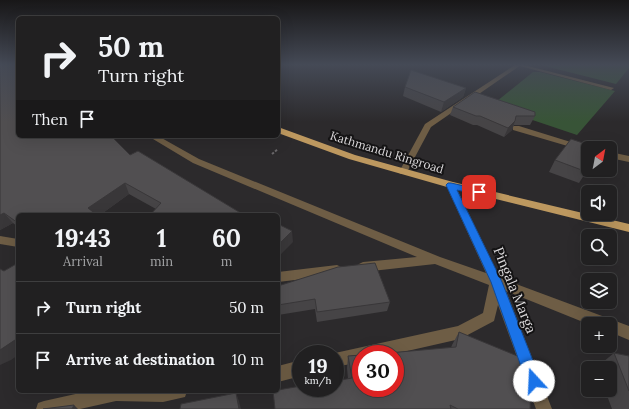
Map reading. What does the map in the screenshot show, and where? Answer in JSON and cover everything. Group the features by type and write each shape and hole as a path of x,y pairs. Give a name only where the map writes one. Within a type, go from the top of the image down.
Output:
{"highway":[{"name":"Kathmandu Ringroad","path":"280,131 352,157 403,172 629,228"}],"street":[{"path":"403,172 428,126 490,84"},
{"path":"595,84 611,88"},
{"path":"516,128 581,148"},
{"path":"156,138 196,161 436,260 586,317"},
{"path":"617,156 629,159"},
{"name":"Pingala Marga","path":"451,185 496,282 544,409"},
{"path":"0,240 16,243"},
{"path":"280,277 436,260"},
{"path":"402,345 460,332 489,317 496,282"},
{"path":"617,329 629,333"},
{"path":"280,373 292,370"},
{"path":"44,409 116,393 168,393"}],"green space":[{"path":"518,84 588,84 615,91 577,135 491,106"}],"building":[{"path":"0,84 16,84 16,138 113,138 130,155 138,151 241,213 152,213 161,203 125,183 88,208 94,213 16,213 16,222 4,213 0,215"},
{"path":"406,84 454,84 466,88 444,102 405,87"},
{"path":"475,92 535,112 535,116 516,116 515,121 508,128 480,116 476,116 453,107"},
{"path":"571,139 581,142 581,170 555,160"},
{"path":"280,225 292,231 280,243"},
{"path":"375,263 390,302 317,312 315,299 280,305 280,285 338,267"},
{"path":"16,264 16,339 0,350 0,269 4,271"},
{"path":"459,332 532,362 530,409 458,409 450,405 451,409 275,409 273,393 280,393 280,390 292,388 292,397 344,397 344,379 352,378 352,397 404,397 404,352 456,347"},
{"path":"614,353 629,356 629,391"},
{"path":"348,356 352,356 352,378"},
{"path":"236,393 239,409 180,409 181,404"},
{"path":"74,405 72,409 43,409"}],"route":[{"path":"479,192 451,185 496,282 534,381"}]}
